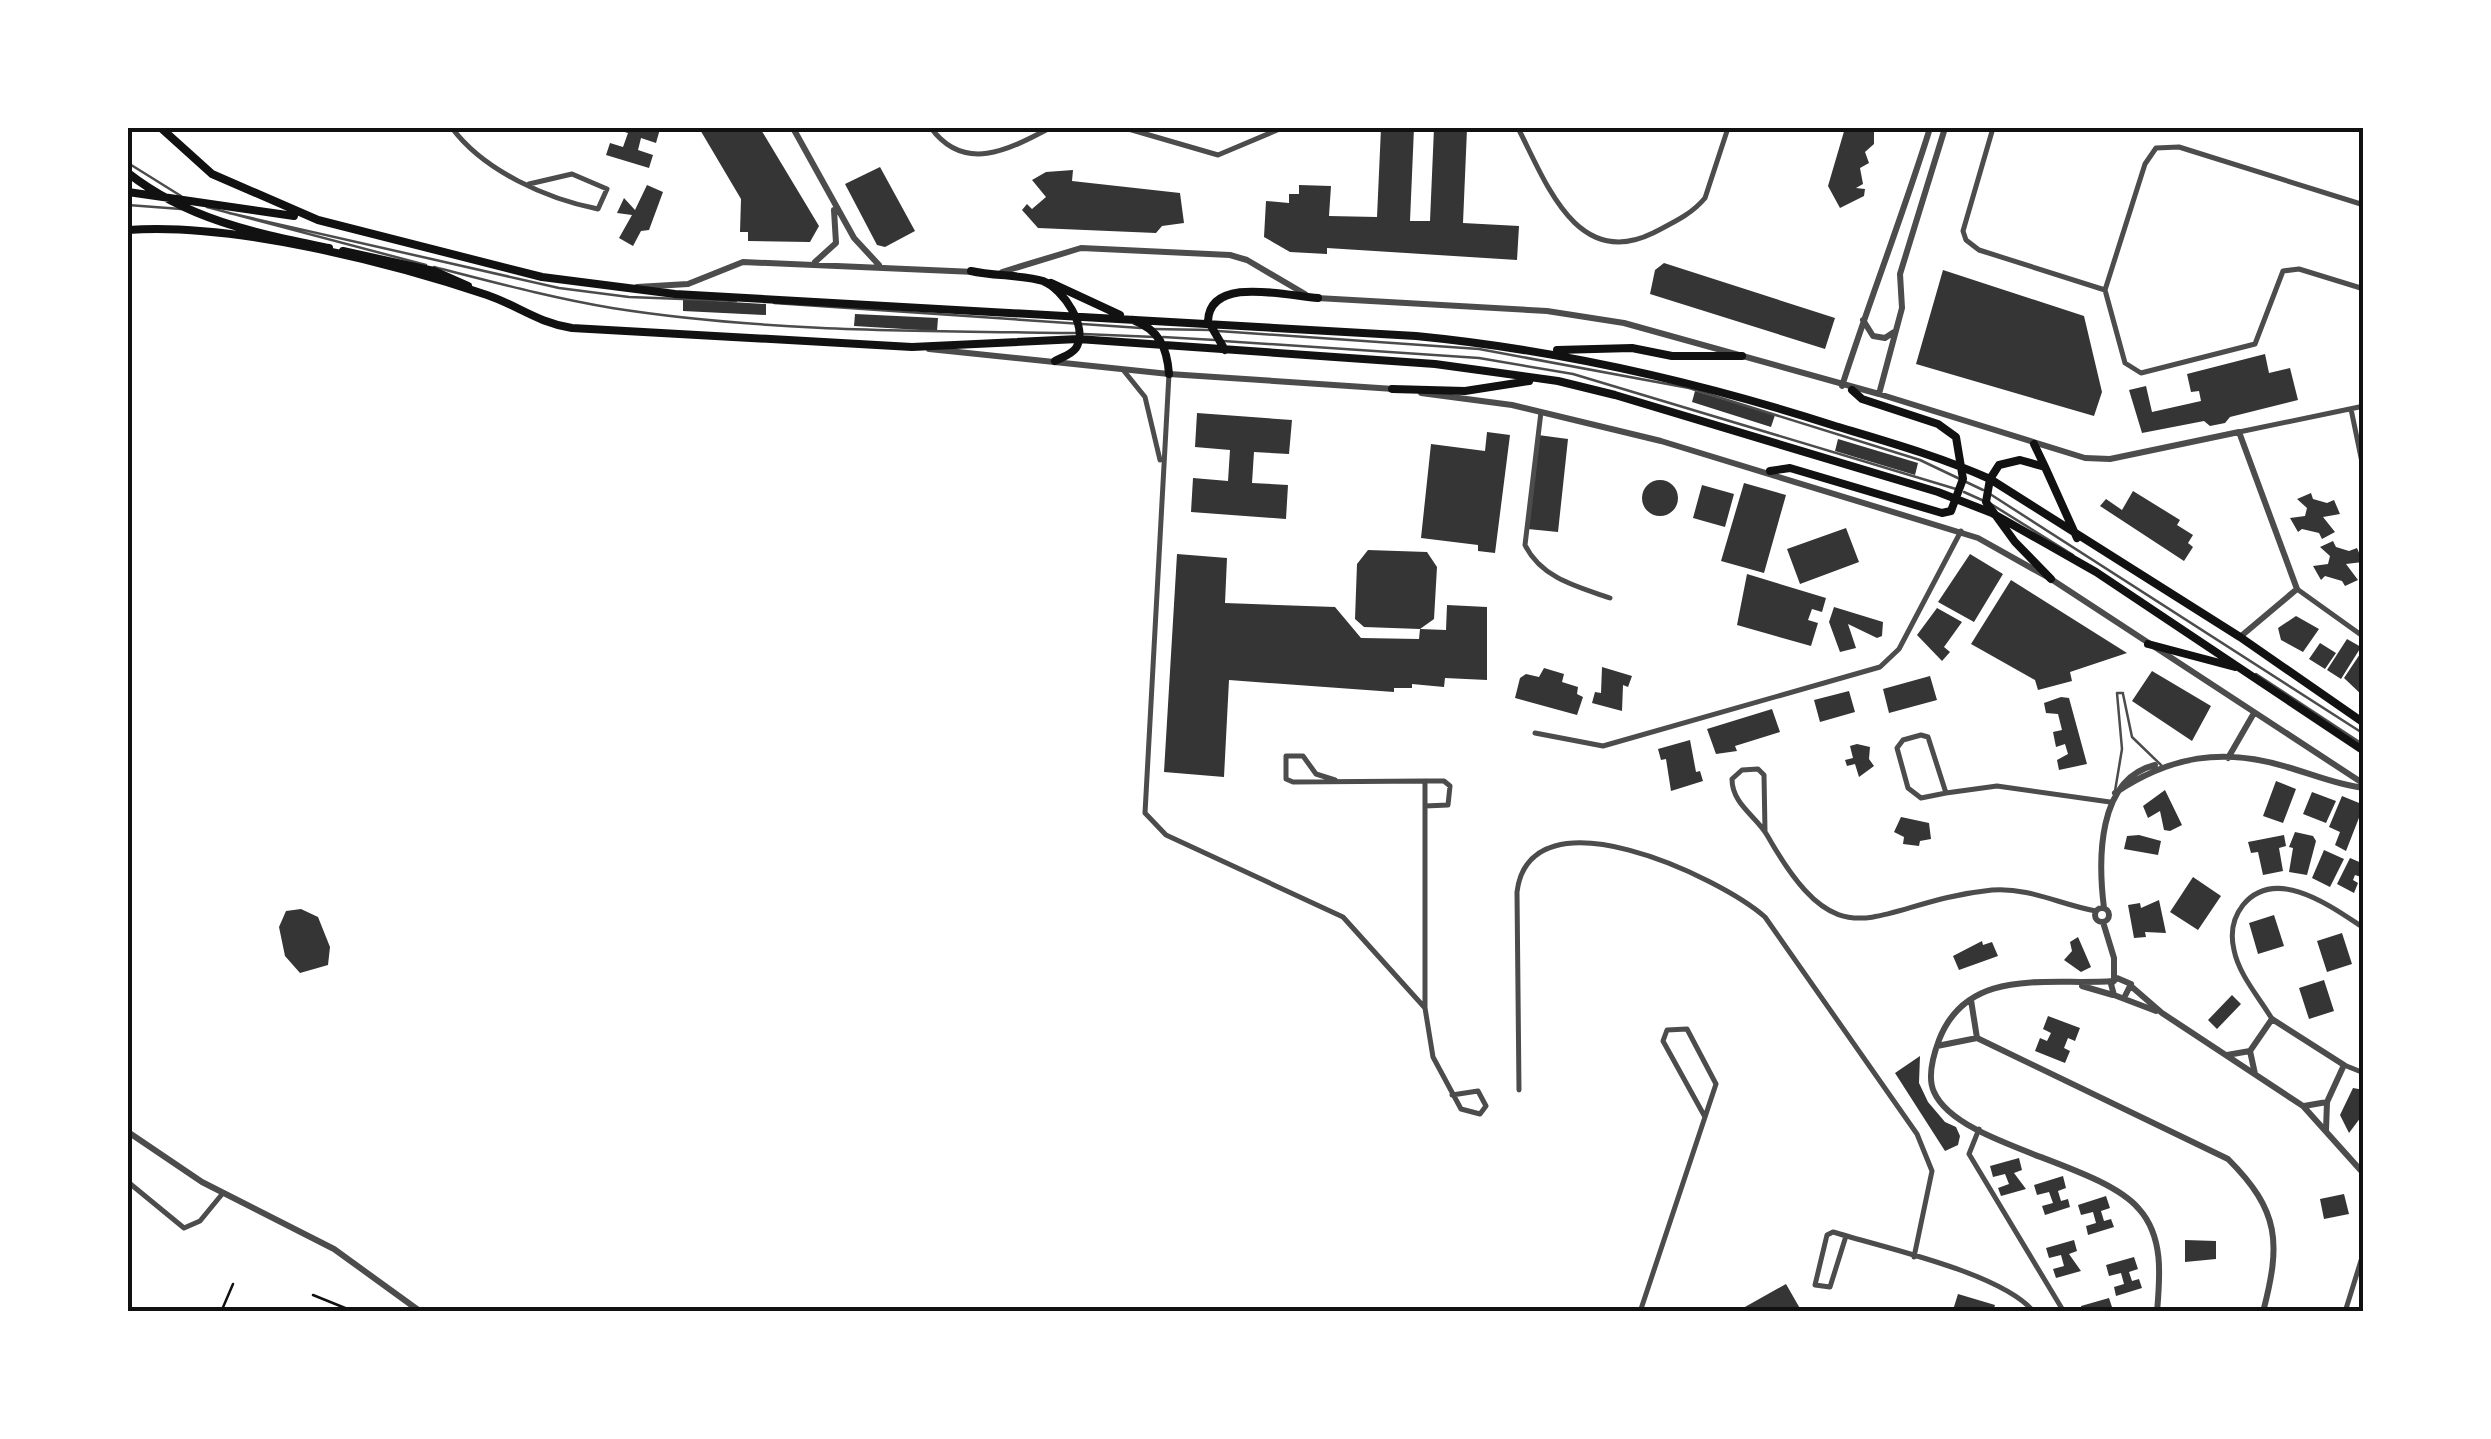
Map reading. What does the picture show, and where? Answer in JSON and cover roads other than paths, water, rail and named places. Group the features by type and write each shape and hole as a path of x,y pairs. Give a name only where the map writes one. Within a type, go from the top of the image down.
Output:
{"main road":[{"path":"161,128 212,174 267,202 318,220 499,268 610,287 1077,327 1165,346 1452,366 1558,381 1959,494 2096,572 2364,748"},
{"path":"128,174 162,199 229,227 444,275 536,321 572,328 912,346 1077,327 1125,317 1210,326 1416,336 1537,350 1694,382 1990,479 2240,637 2364,723"},
{"path":"128,192 318,220"},
{"path":"128,230 174,230 277,244 340,256 490,296"},
{"path":"971,272 1042,281 1150,329 1165,346 1170,374"},
{"path":"1042,281 1059,293 1077,327 1072,353 1056,361"},
{"path":"1225,350 1210,326 1215,301 1233,293 1318,298"},
{"path":"1537,350 1632,348 1672,356 1742,356"},
{"path":"1392,389 1465,391 1518,380 1558,381"},
{"path":"1770,471 1790,468 1942,512 1951,511 1959,494 1963,467 1960,445 1950,430 1862,398 1852,390"},
{"path":"2034,444 2078,538"},
{"path":"2044,467 2034,462 2000,465 1990,479 1986,497 1992,514 2051,580"},
{"path":"2148,644 2245,670"}],"street":[{"path":"452,128 493,164 530,184 598,209 607,189 572,174 530,184"},
{"path":"793,128 859,247 880,266"},
{"path":"931,128 946,144 982,156 1002,152 1050,128"},
{"path":"1124,128 1218,154 1282,128"},
{"path":"1518,128 1568,220 1590,233 1622,243 1640,239 1698,208 1705,198 1728,128"},
{"path":"1842,386 1863,319 1888,261 1930,128"},
{"path":"1878,394 1902,308 1900,274 1945,128"},
{"path":"1993,128 1963,231 1966,240 1979,250 2105,290"},
{"path":"2364,205 2179,148 2156,148 2145,164 2105,290 2125,363 2142,372 2254,344 2283,271 2299,269 2364,290"},
{"path":"814,262 836,243 834,204"},
{"path":"610,287 677,286 743,262 1009,272 1082,248 1230,256 1318,298 1578,315 1674,334 2095,460 2364,406"},
{"path":"1863,319 1868,332 1880,338 1896,330"},
{"path":"912,346 1170,374 1392,389 1541,412 1770,471 1961,531 2051,580 2364,786"},
{"path":"1118,366 1145,398 1162,468"},
{"path":"1170,374 1144,790 1150,822 1166,836 1334,911 1425,1008"},
{"path":"2351,409 2364,472"},
{"path":"1541,412 1525,545 1531,556 1554,576 1610,598"},
{"path":"2239,432 2297,589 2364,636"},
{"path":"1535,733 1586,746 1632,741 1880,667 1899,649 1961,531"},
{"path":"2240,637 2297,589"},
{"path":"2228,758 2254,713"},
{"path":"1946,793 1928,737 1902,740 1897,748 1915,796 1946,793 1996,786 2110,802"},
{"path":"1335,780 1316,774 1303,756 1286,756 1284,774 1289,781 1444,781 1450,786 1448,805 1426,806"},
{"path":"2114,995 2114,958 2099,910 2110,802 2115,793 2161,765 2228,758 2281,765 2364,786"},
{"path":"1765,830 1767,782 1758,769 1742,770 1732,779 1733,790 1765,830 1799,888 1826,911 1843,916 1887,915 1994,890 2038,894 2099,910 2109,914 2104,921"},
{"path":"1426,781 1425,1008 1433,1057 1452,1095 1466,1114 1484,1111 1486,1100 1478,1091 1452,1095"},
{"path":"1519,1090 1516,892 1518,878 1530,857 1555,843 1571,841 1630,852 1699,877 1734,894 1765,917 1917,1134 1932,1171 1914,1258"},
{"path":"2364,928 2300,892 2284,889 2251,898 2232,923 2234,953 2272,1018 2344,1066 2364,1073"},
{"path":"2114,958 2131,984 2162,1013 2303,1106 2364,1174"},
{"path":"2131,984 2114,980 2076,984 2019,981 1971,999 1948,1020 1936,1047 1932,1090 1949,1110 1979,1129 2114,1191 2138,1207 2157,1246 2157,1312"},
{"path":"2076,984 2162,1013"},
{"path":"2124,998 2131,984"},
{"path":"1971,999 1977,1038"},
{"path":"2255,1074 2250,1051 2272,1018"},
{"path":"1640,1312 1705,1117 1715,1078 1688,1028 1667,1030 1663,1040 1705,1117"},
{"path":"1936,1047 1977,1038 2228,1158 2247,1178 2274,1226 2274,1268 2263,1312"},
{"path":"2226,1055 2250,1051"},
{"path":"2326,1132 2327,1102 2344,1066"},
{"path":"2303,1106 2327,1102"},
{"path":"1979,1129 1968,1154 2064,1312"},
{"path":"128,1132 223,1193 334,1249 421,1312"},
{"path":"128,1182 184,1228 200,1221 223,1193"},
{"path":"1846,1236 1830,1287 1815,1285 1828,1233 1846,1236 2013,1291 2034,1312"},
{"path":"2345,1312 2364,1251"}],"lane":[{"path":"128,163 166,190 222,214 610,307 682,316 936,333 1077,327 1159,337 1479,358 1573,374 1959,494 1986,497 2364,734"},
{"path":"128,205 240,214 576,291 1077,327 1210,326 1478,349 1688,388 1920,460 1963,479 2364,748"},
{"path":"2115,793 2122,749 2118,691 2122,691 2132,738 2161,765"}]}
